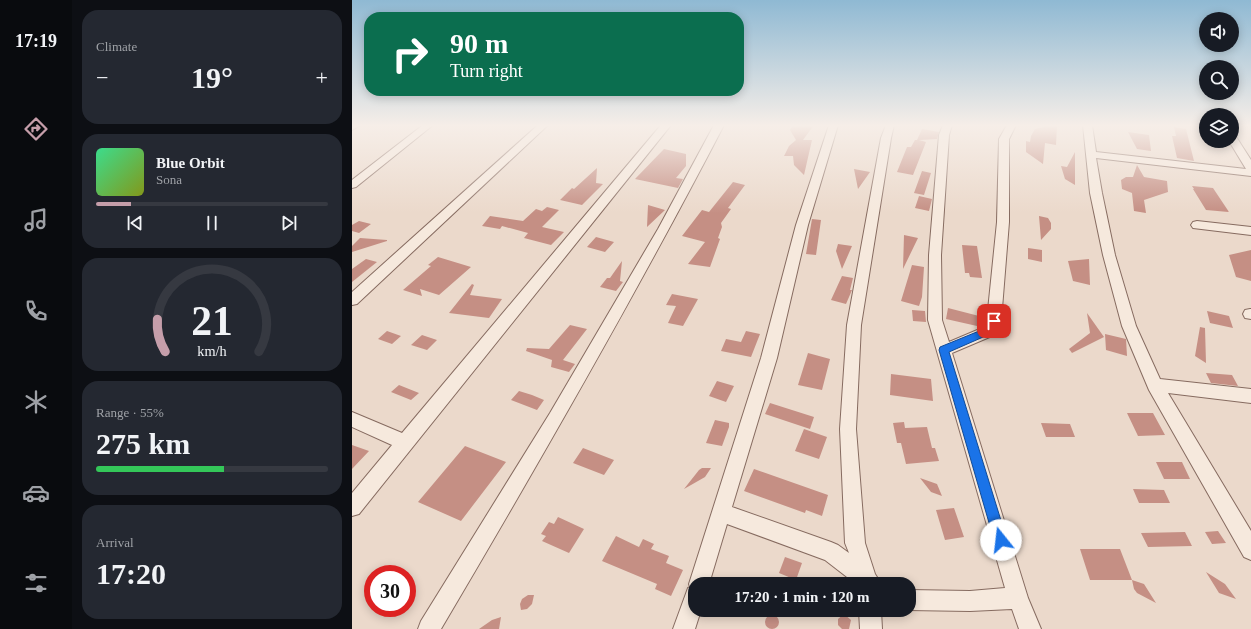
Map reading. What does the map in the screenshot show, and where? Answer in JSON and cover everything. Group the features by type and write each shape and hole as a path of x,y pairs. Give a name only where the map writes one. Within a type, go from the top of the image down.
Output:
{"street":[{"path":"352,185 390,154"},
{"path":"352,300 510,154"},
{"path":"352,507 641,154"},
{"path":"429,629 560,411 664,229 704,154"},
{"path":"700,577 722,513 769,358 802,225 823,154"},
{"path":"869,577 855,543 848,429 854,325 883,154"},
{"path":"943,154 935,255 935,320 1018,598 1030,629"},
{"path":"944,350 987,332 994,321 1003,222 1004,154"},
{"path":"1090,154 1096,193 1115,276 1129,326 1155,385 1251,550"},
{"path":"1093,154 1251,173"},
{"path":"1243,154 1251,168"},
{"path":"1197,225 1251,231"},
{"path":"1155,385 1251,396"},
{"path":"352,419 404,442"},
{"path":"722,513 831,552 863,577"},
{"path":"916,600 970,601 1018,598"},
{"path":"684,629 688,617"},
{"path":"870,617 871,629"}],"building":[{"path":"659,154 686,154 686,166 676,178 683,179 678,188 635,179"},
{"path":"785,154 809,154 804,175 794,165 793,156 784,156"},
{"path":"904,154 921,154 913,175 897,172"},
{"path":"1029,154 1044,154 1043,164"},
{"path":"1075,154 1075,185 1065,179 1061,166 1067,167"},
{"path":"1176,154 1192,154 1194,161 1177,158"},
{"path":"1137,165 1144,177 1167,181 1168,192 1144,200 1146,213 1134,211 1132,193 1122,189 1121,180 1126,177 1133,177"},
{"path":"597,168 596,183 603,184 582,205 560,200 572,188 574,189"},
{"path":"854,169 870,172 858,189"},
{"path":"922,171 931,173 924,195 914,193"},
{"path":"733,182 745,185 728,208 731,209 721,223 722,227 718,238 720,239 710,267 688,264 705,242 682,236 702,210 709,212"},
{"path":"1192,186 1213,188 1229,212 1206,210"},
{"path":"919,196 932,199 929,211 915,208"},
{"path":"648,205 665,210 647,227"},
{"path":"547,207 559,210 542,227 564,232 551,245 524,238 528,233 502,226 500,229 482,226 490,216 523,221 536,209 542,211"},
{"path":"1039,216 1048,218 1051,223 1051,229 1041,240"},
{"path":"812,219 821,220 816,255 806,254"},
{"path":"359,221 371,224 359,233 352,231 352,225"},
{"path":"904,235 918,238 903,269"},
{"path":"596,237 614,242 605,252 587,247"},
{"path":"360,238 387,241 352,252 352,246"},
{"path":"838,244 852,246 842,269 836,251"},
{"path":"962,245 977,246 982,278 970,277 969,273 965,273"},
{"path":"1028,248 1042,250 1042,262 1028,259"},
{"path":"1251,250 1251,281 1236,277 1229,255"},
{"path":"438,257 471,267 439,295 420,289 422,296 403,290 431,266 428,265"},
{"path":"366,259 377,262 352,282 352,269"},
{"path":"1089,259 1090,285 1073,281 1068,261"},
{"path":"622,261 620,281 623,282 616,291 600,287 607,278 610,278"},
{"path":"912,265 924,267 922,297 919,306 901,301"},
{"path":"842,276 853,278 850,290 852,290 846,304 831,300"},
{"path":"472,284 474,285 470,295 502,299 489,318 449,313"},
{"path":"672,294 698,299 683,326 668,323 676,306 666,305"},
{"path":"948,308 979,316 977,326 946,319"},
{"path":"912,310 925,311 926,322 913,321"},
{"path":"1207,311 1229,316 1233,328 1210,323"},
{"path":"1087,313 1104,337 1072,353 1069,349 1090,333"},
{"path":"570,325 587,329 563,360 575,364 569,372 551,367 552,360 526,351 527,348 549,349"},
{"path":"1200,327 1205,328 1206,363 1195,356"},
{"path":"387,331 401,336 392,344 378,339"},
{"path":"746,331 760,334 751,357 721,351 726,339 741,342"},
{"path":"1105,334 1126,339 1127,356 1106,350"},
{"path":"422,335 437,340 427,350 411,345"},
{"path":"808,353 830,359 822,390 798,385"},
{"path":"1206,373 1232,375 1238,386 1211,383"},
{"path":"891,374 931,379 933,401 890,395"},
{"path":"717,381 734,386 726,402 709,396"},
{"path":"399,385 419,393 411,400 391,392"},
{"path":"519,391 544,400 537,410 511,400"},
{"path":"770,403 814,417 810,429 765,414"},
{"path":"1127,413 1153,413 1165,435 1138,436"},
{"path":"715,420 729,423 722,446 706,443"},
{"path":"904,422 905,428 927,427 932,448 935,448 939,461 906,464 901,443 897,443 893,423"},
{"path":"1041,423 1070,424 1075,437 1046,437"},
{"path":"804,429 827,437 819,459 795,451"},
{"path":"352,445 369,451 352,469"},
{"path":"465,446 506,462 461,521 418,502"},
{"path":"583,448 614,460 604,475 573,463"},
{"path":"1156,462 1182,462 1190,479 1164,479"},
{"path":"702,468 711,468 705,477 684,489 699,470"},
{"path":"754,469 828,495 822,516 806,510 805,513 744,491"},
{"path":"920,478 937,484 942,496 931,492"},
{"path":"1133,489 1164,490 1170,503 1139,503"},
{"path":"954,508 964,537 945,540 936,510"},
{"path":"558,517 584,529 569,553 542,541 546,536 541,534 549,522 554,524"},
{"path":"1218,531 1226,543 1212,544 1205,532"},
{"path":"1185,532 1192,546 1148,547 1141,533"},
{"path":"616,536 639,547 643,539 654,544 651,549 669,556 666,563 683,570 671,596 655,589 657,584 602,561"},
{"path":"1080,549 1120,549 1132,580 1090,580"},
{"path":"785,557 802,563 797,577 789,577 779,573"},
{"path":"1206,572 1225,584 1236,599 1219,593"},
{"path":"1132,580 1144,584 1156,603 1137,593 1134,589"},
{"path":"528,595 534,595 532,604 527,609 521,610 520,604 522,599"},
{"path":"501,617 499,629 479,629 492,620"},
{"path":"767,617 777,617 779,622 777,627 772,629 767,627 765,622"},
{"path":"840,617 848,617 851,620 849,629 842,629 838,625 838,619"}],"route":[{"path":"994,321 987,332 944,350 1001,540"}]}
